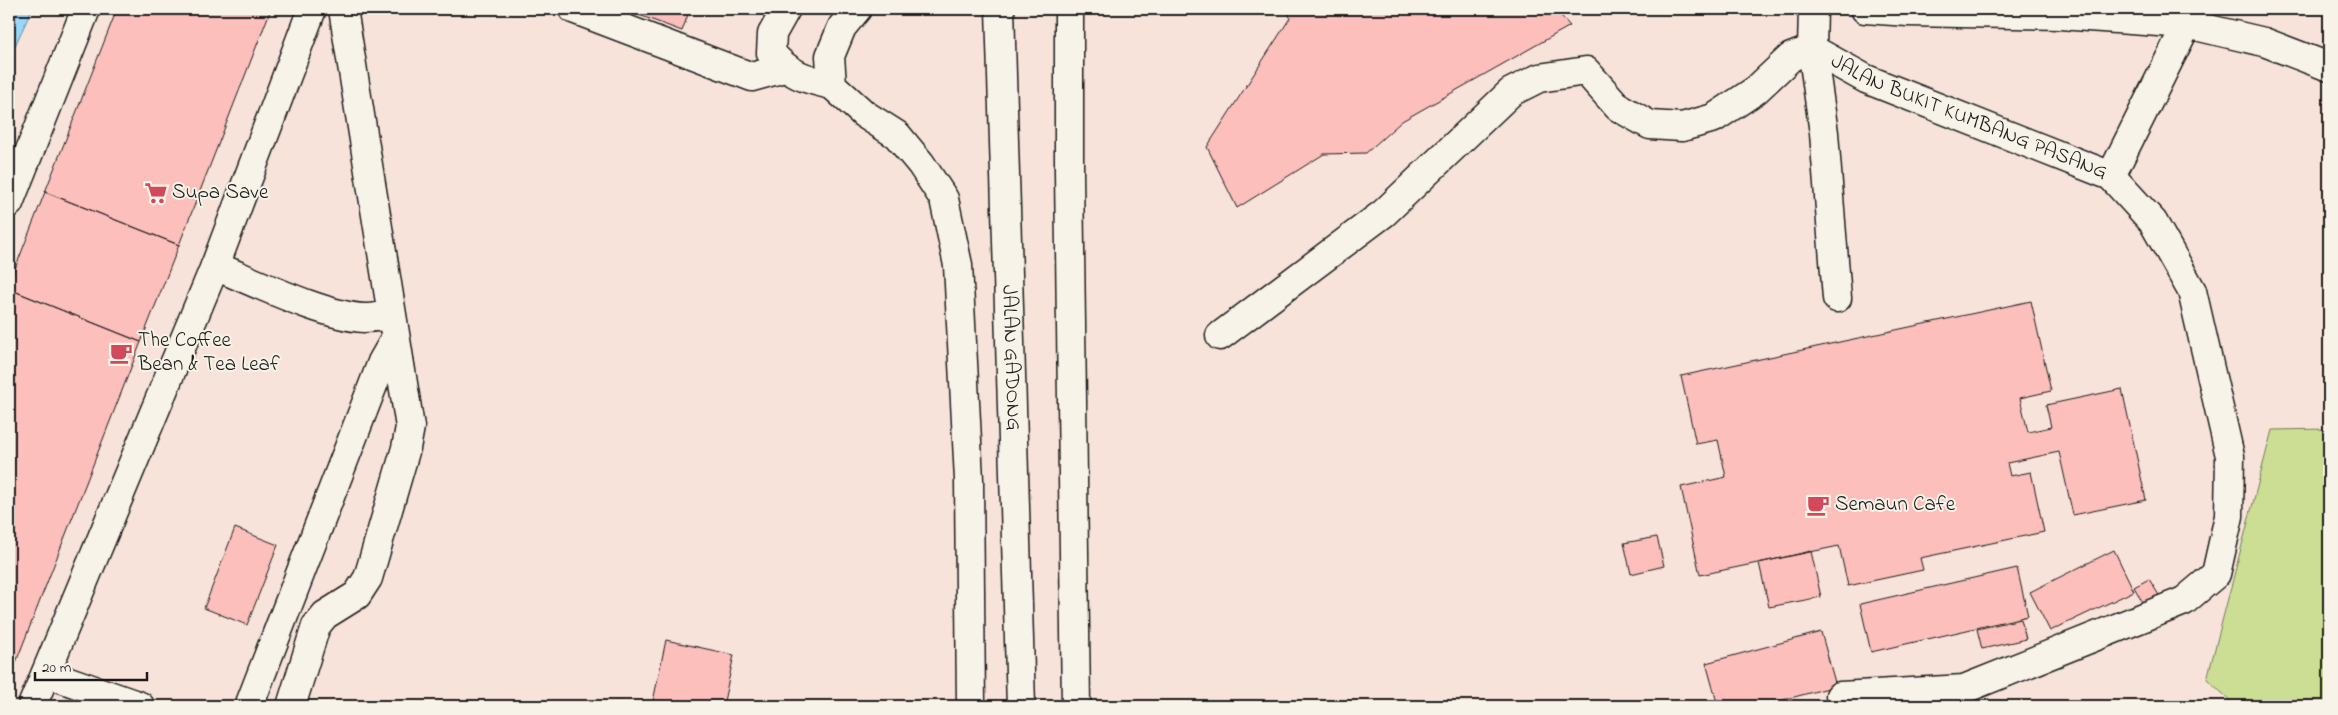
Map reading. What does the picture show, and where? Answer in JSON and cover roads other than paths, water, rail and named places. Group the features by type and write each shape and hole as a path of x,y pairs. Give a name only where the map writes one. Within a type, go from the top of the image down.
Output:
{"main road":[{"path":"9,203 86,9"},
{"path":"32,706 215,266 312,9"},
{"path":"292,706 316,626 325,615 357,595 368,578 406,448 410,427 343,9"},
{"path":"574,9 752,77 784,68"},
{"path":"786,9 772,34 771,54 784,68 804,78 832,86 864,114 898,135 922,164 944,199 958,265 969,480 971,706"},
{"path":"832,86 830,56 842,27 856,9"},
{"name":"JALAN GADONG","path":"1000,9 1021,706"},
{"path":"1069,9 1068,172 1076,706"},
{"path":"1813,9 1812,49 1824,133 1837,298"},
{"path":"1865,9 2060,16 2187,24 2264,42 2329,68"},
{"name":"JALAN BUKIT KUMBANG PASANG","path":"1812,49 1866,79 2111,176 2187,24"},
{"path":"1220,336 1384,213 1511,92 1539,78 1586,72 1618,107 1650,125 1682,127 1714,118 1756,90 1791,57 1812,49"},
{"path":"1840,696 1964,689 2184,601 2216,574 2229,516 2230,456 2192,291 2153,222 2111,176"},
{"path":"215,266 300,301 344,315 365,318 393,328"},
{"path":"249,706 382,362 393,328"},
{"path":"46,673 140,706"}],"water":[{"path":"9,9 32,9 9,59"}],"place":[{"name":"Supa Save","path":"156,193"},
{"name":"The Coffee Bean & Tea Leaf","path":"121,353"},
{"name":"Semaun Cafe","path":"1818,505"}]}
